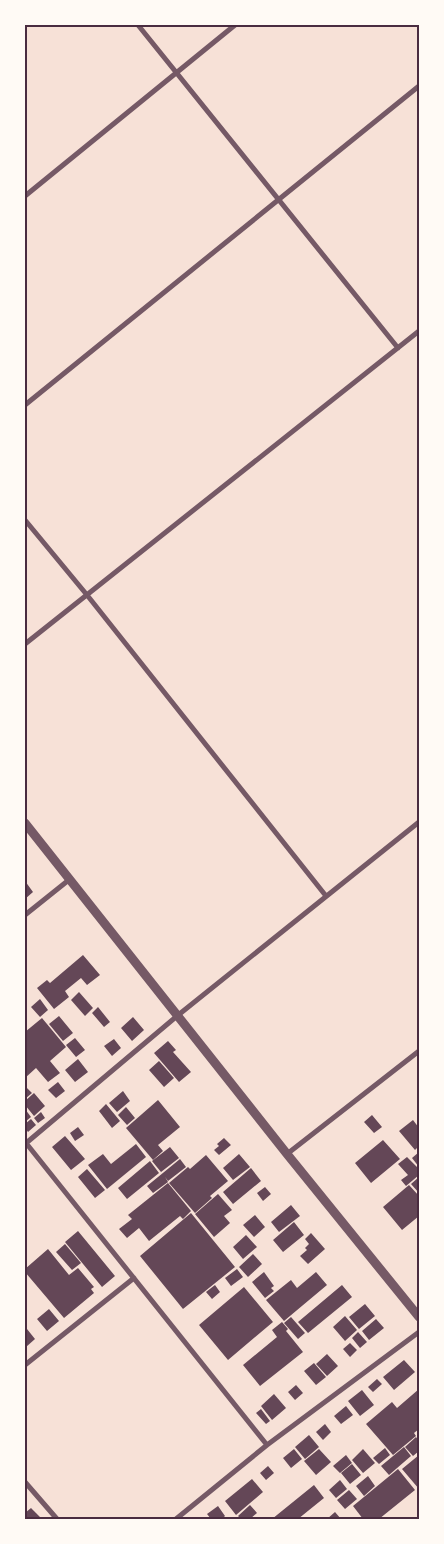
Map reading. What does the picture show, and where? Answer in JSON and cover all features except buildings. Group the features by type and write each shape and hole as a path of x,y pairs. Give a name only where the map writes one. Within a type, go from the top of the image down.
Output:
{"street":[{"path":"138,25 398,348"},
{"path":"25,196 235,25"},
{"path":"25,405 419,86"},
{"path":"25,644 419,331"},
{"path":"25,520 326,896"},
{"path":"267,1444 25,1144 177,1016 419,822"},
{"path":"25,823 287,1154 419,1317"},
{"path":"25,915 70,879"},
{"path":"287,1154 419,1051"},
{"path":"25,1365 134,1278"},
{"path":"176,1519 267,1444 419,1332"},
{"path":"25,1482 57,1519"}]}
